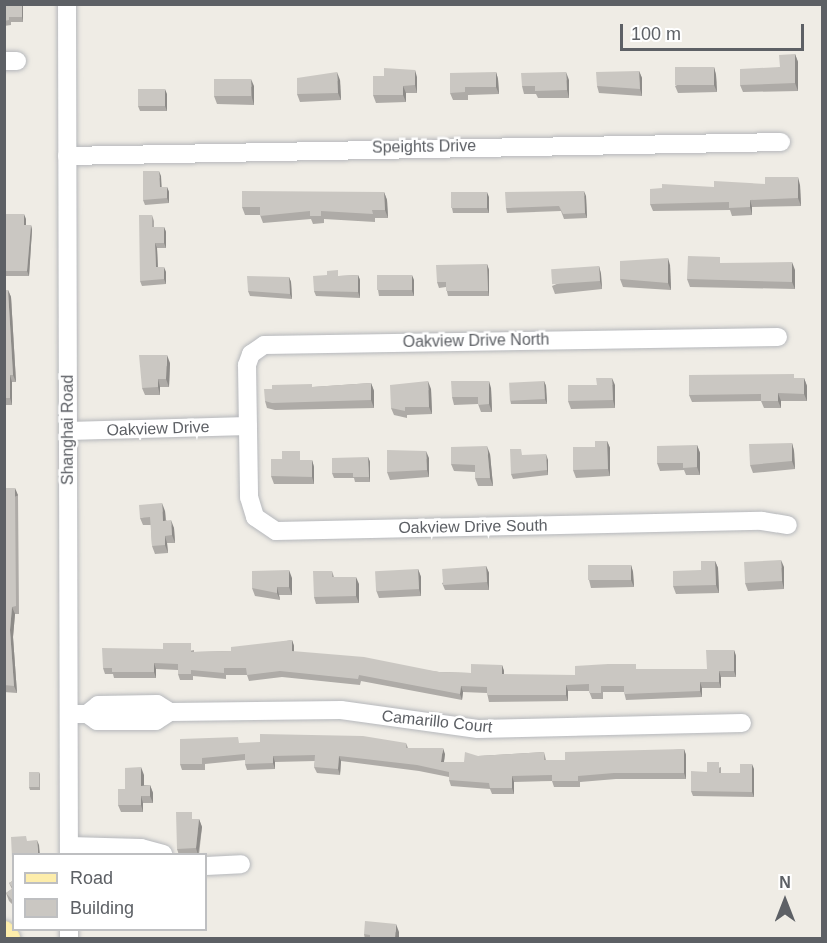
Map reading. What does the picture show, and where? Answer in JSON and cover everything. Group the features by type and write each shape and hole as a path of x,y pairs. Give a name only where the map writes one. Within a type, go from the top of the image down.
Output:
{"main road":[{"path":"4,932 9,939"}],"street":[{"name":"Shanghai Road","path":"67,4 69,850"},
{"name":"Speights Drive","path":"67,156 781,142"},
{"name":"Oakview Drive North","path":"248,426 247,365 250,354 264,345 778,337"},
{"name":"Oakview Drive","path":"68,431 248,426"},
{"name":"Oakview Drive South","path":"248,426 250,507 261,524 276,531 762,520 788,525"},
{"name":"Camarillo Court","path":"69,714 87,714 97,722 156,722 170,712 325,709 490,729 742,723"},
{"path":"69,850 141,848 157,853"},
{"path":"207,866 241,864"}],"building":[{"path":"4,4 22,4 22,17 9,17 9,20 4,21"},
{"path":"795,54 795,83 740,85 740,69 780,67 779,55"},
{"path":"675,67 714,67 714,85 675,85"},
{"path":"384,68 415,70 415,85 403,86 403,95 373,95 373,76 384,76"},
{"path":"639,71 640,89 597,86 596,72"},
{"path":"337,72 338,93 297,94 297,78"},
{"path":"496,72 496,87 465,87 465,92 450,93 450,73"},
{"path":"566,72 567,90 535,91 535,86 522,86 521,73"},
{"path":"214,79 251,79 251,96 214,96"},
{"path":"138,89 165,89 165,106 138,106"},
{"path":"143,171 159,171 160,187 167,187 167,198 143,200"},
{"path":"765,177 798,177 798,198 750,200 750,207 729,208 729,202 650,204 650,189 662,188 662,184 714,187 714,181 765,184"},
{"path":"242,191 384,192 385,210 372,210 373,214 321,211 321,216 310,216 310,211 260,216 260,207 242,207"},
{"path":"584,191 585,213 563,214 559,206 506,208 505,192"},
{"path":"451,192 487,192 487,208 451,208"},
{"path":"4,214 24,214 24,225 31,225 27,271 4,271"},
{"path":"139,215 152,215 152,227 164,227 164,243 155,243 156,267 164,267 164,279 140,281"},
{"path":"688,256 720,257 720,263 792,262 792,282 687,279"},
{"path":"668,258 668,283 620,279 620,261"},
{"path":"487,264 488,291 446,291 446,282 437,282 436,265"},
{"path":"599,266 600,281 552,284 551,269"},
{"path":"338,270 338,276 358,275 358,292 314,291 313,276 327,275 327,271"},
{"path":"377,275 412,275 412,290 377,290"},
{"path":"247,276 289,277 290,294 248,291"},
{"path":"4,290 8,290 13,375 10,375 10,398 4,398"},
{"path":"139,355 167,355 166,379 158,379 158,387 142,388"},
{"path":"794,374 794,378 804,378 804,394 778,393 778,401 761,401 761,394 689,395 689,375"},
{"path":"596,378 612,378 613,400 568,401 568,385 597,385"},
{"path":"428,381 429,407 405,407 405,411 391,408 390,385"},
{"path":"451,381 489,381 489,404 478,405 478,397 452,397"},
{"path":"544,381 545,399 510,401 509,383"},
{"path":"371,383 371,400 272,403 265,401 264,389 272,389 272,385 312,384 312,387"},
{"path":"595,441 607,441 608,469 573,470 573,447 595,447"},
{"path":"792,443 792,461 750,465 749,444"},
{"path":"697,445 697,467 683,468 683,463 657,463 657,446"},
{"path":"487,446 490,478 475,478 475,465 451,464 451,447"},
{"path":"510,449 521,449 522,455 546,454 547,470 511,474"},
{"path":"387,450 426,451 427,470 387,472"},
{"path":"282,451 300,451 300,460 312,460 312,477 271,476 271,459 282,459"},
{"path":"368,457 369,477 353,477 353,473 332,473 332,458"},
{"path":"4,488 15,488 16,606 12,607 10,630 14,686 4,685"},
{"path":"162,503 163,521 171,520 172,535 165,536 165,545 152,546 150,517 140,518 139,505"},
{"path":"781,560 782,581 745,583 744,562"},
{"path":"701,561 715,561 716,585 673,586 673,571 701,570"},
{"path":"588,565 631,565 631,580 588,580"},
{"path":"486,566 487,582 443,585 442,569"},
{"path":"418,569 419,589 376,591 375,571"},
{"path":"289,570 289,587 277,587 277,593 252,588 252,571"},
{"path":"313,571 332,571 332,577 356,577 356,596 314,597"},
{"path":"292,640 292,651 364,657 439,672 471,673 471,664 502,665 502,674 575,675 575,666 608,664 636,664 636,669 707,669 706,650 734,650 734,671 719,671 719,682 700,682 700,691 624,694 624,686 601,686 601,693 589,693 589,684 566,685 566,695 487,695 487,687 461,686 460,694 359,675 358,679 280,671 247,675 246,668 224,668 224,673 191,670 191,674 178,674 178,664 154,663 154,672 112,672 112,668 103,668 102,648 163,649 163,643 191,643 191,652 231,651 231,647"},
{"path":"260,734 363,736 406,743 406,748 443,748 441,762 464,762 465,752 478,756 544,752 544,760 565,760 565,752 684,749 684,773 614,773 578,776 578,781 552,781 552,775 512,776 512,788 490,788 489,783 449,780 449,772 417,765 339,756 338,769 314,767 315,755 273,756 273,763 245,764 245,754 202,758 202,764 180,764 180,739 238,737 239,743 260,742"},
{"path":"707,762 719,762 719,773 740,773 740,764 752,764 752,792 691,791 691,771 707,772"},
{"path":"141,767 141,786 150,785 150,796 141,796 141,805 118,805 118,789 125,789 125,768"},
{"path":"29,772 39,772 39,787 29,787"},
{"path":"176,812 192,812 192,819 199,819 196,848 177,849"},
{"path":"26,836 27,841 37,840 38,853 12,853 12,858 11,837"},
{"path":"12,889 12,900 6,893"},
{"path":"365,921 396,924 395,939 370,939 370,935 364,934"}]}
